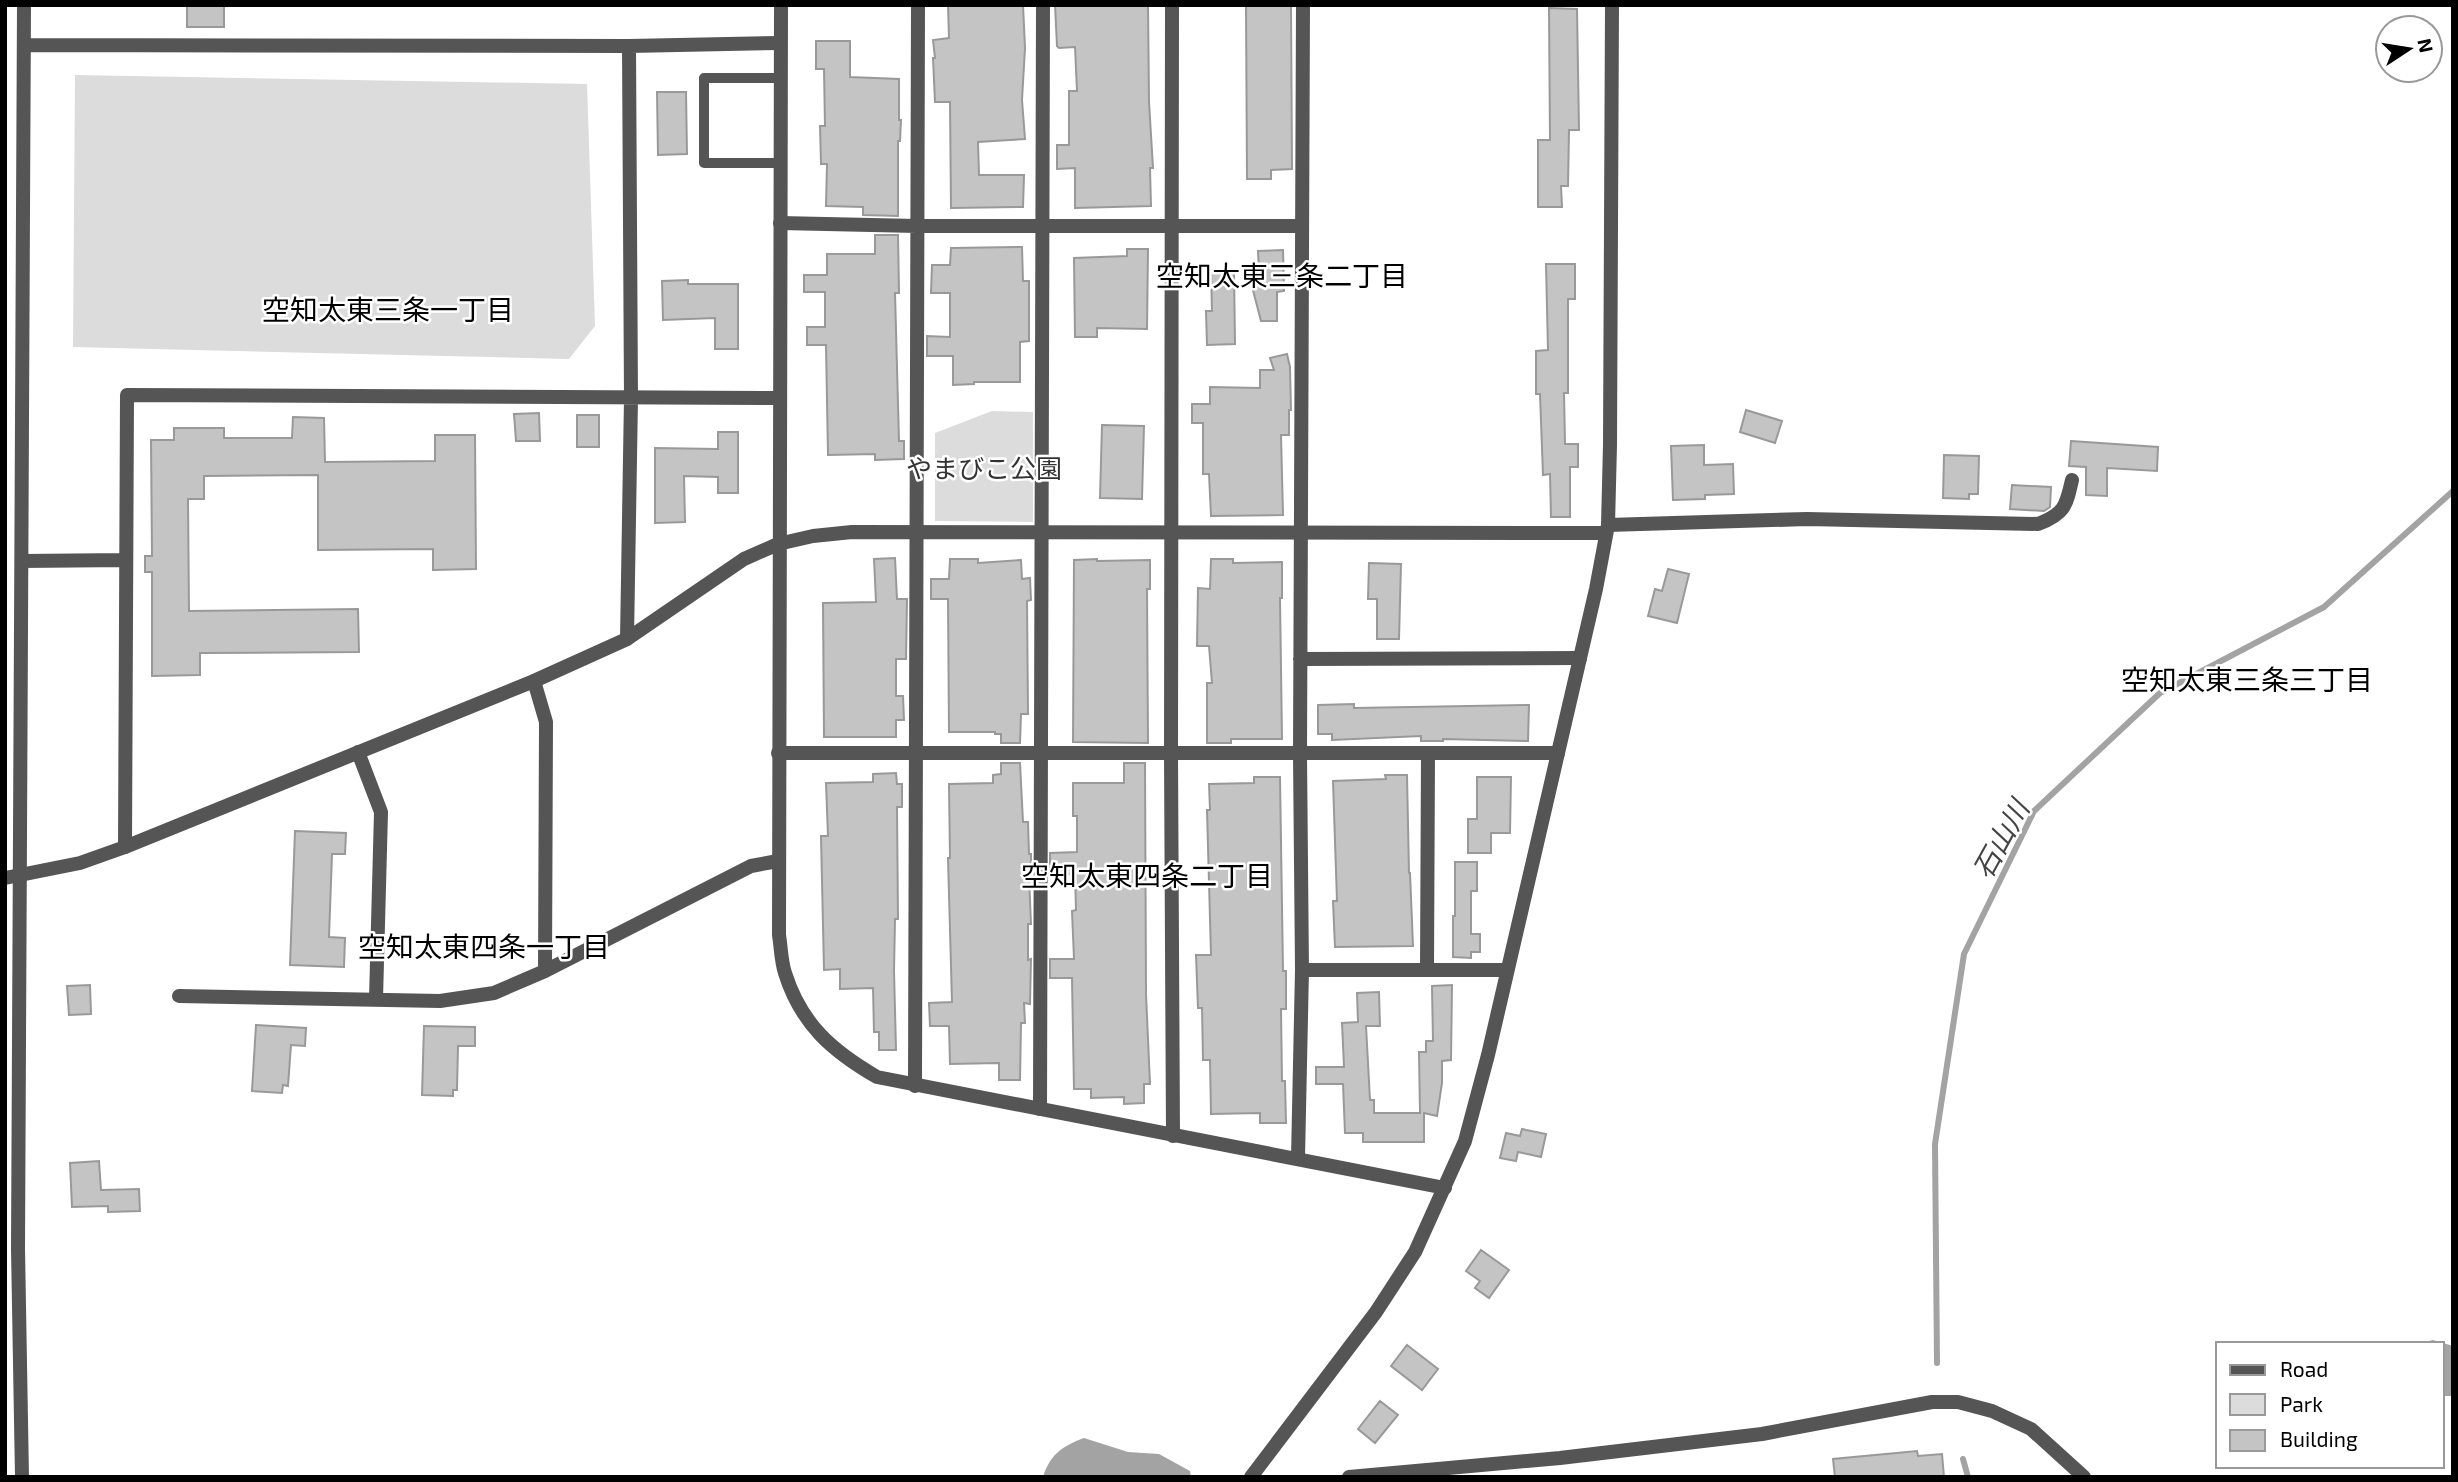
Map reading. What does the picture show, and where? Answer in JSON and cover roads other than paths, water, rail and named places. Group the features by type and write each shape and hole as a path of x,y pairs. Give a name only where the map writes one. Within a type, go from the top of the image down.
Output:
{"street":[{"path":"22,1477 13,878 22,561 24,5"},
{"path":"781,5 779,935 785,972 801,1010 822,1039 851,1062 877,1077 1445,1188"},
{"path":"915,1086 918,5"},
{"path":"1040,1110 1043,5"},
{"path":"1172,5 1173,1136"},
{"path":"1298,1158 1303,970 1300,533 1303,5"},
{"path":"1251,1477 1376,1312 1415,1252 1465,1141 1488,1055 1580,658 1607,529 1611,445 1612,5"},
{"path":"24,45 629,46 780,43"},
{"path":"627,639 631,398 629,46"},
{"path":"780,223 917,226 1301,226"},
{"path":"125,847 127,395 779,398"},
{"path":"13,878 80,863 125,847 534,681 627,639 744,559 778,544 813,536 852,532 1300,533 1607,529 1807,519 2038,524 2054,518 2067,505 2072,480"},
{"path":"22,561 126,561"},
{"path":"1300,659 1580,658"},
{"path":"534,681 546,722 545,971"},
{"path":"359,752 381,812 376,999"},
{"path":"778,753 1558,753"},
{"path":"1427,970 1428,754"},
{"path":"179,996 440,1001 494,993 545,971 751,866 778,861"},
{"path":"1303,970 1507,970"},
{"path":"1349,1477 1560,1458 1762,1434 1932,1402 1958,1402 1993,1411 2031,1429 2084,1477"}],"lane":[{"path":"780,78 704,78 705,163 780,163"}],"waterway":[{"name":"石山川","path":"1937,1363 1935,1144 1964,954 2034,811 2160,693 2324,607 2453,491"},
{"name":"石山川","path":"1963,1459 1968,1477"}],"district":[{"name":"空知太東三条二丁目","path":"1282,275"},
{"name":"空知太東三条一丁目","path":"388,309"},
{"name":"空知太東三条三丁目","path":"2247,679"},
{"name":"空知太東四条二丁目","path":"1147,875"},
{"name":"空知太東四条一丁目","path":"484,946"}],"park label":[{"name":"やまびこ公園","path":"984,467"}]}
